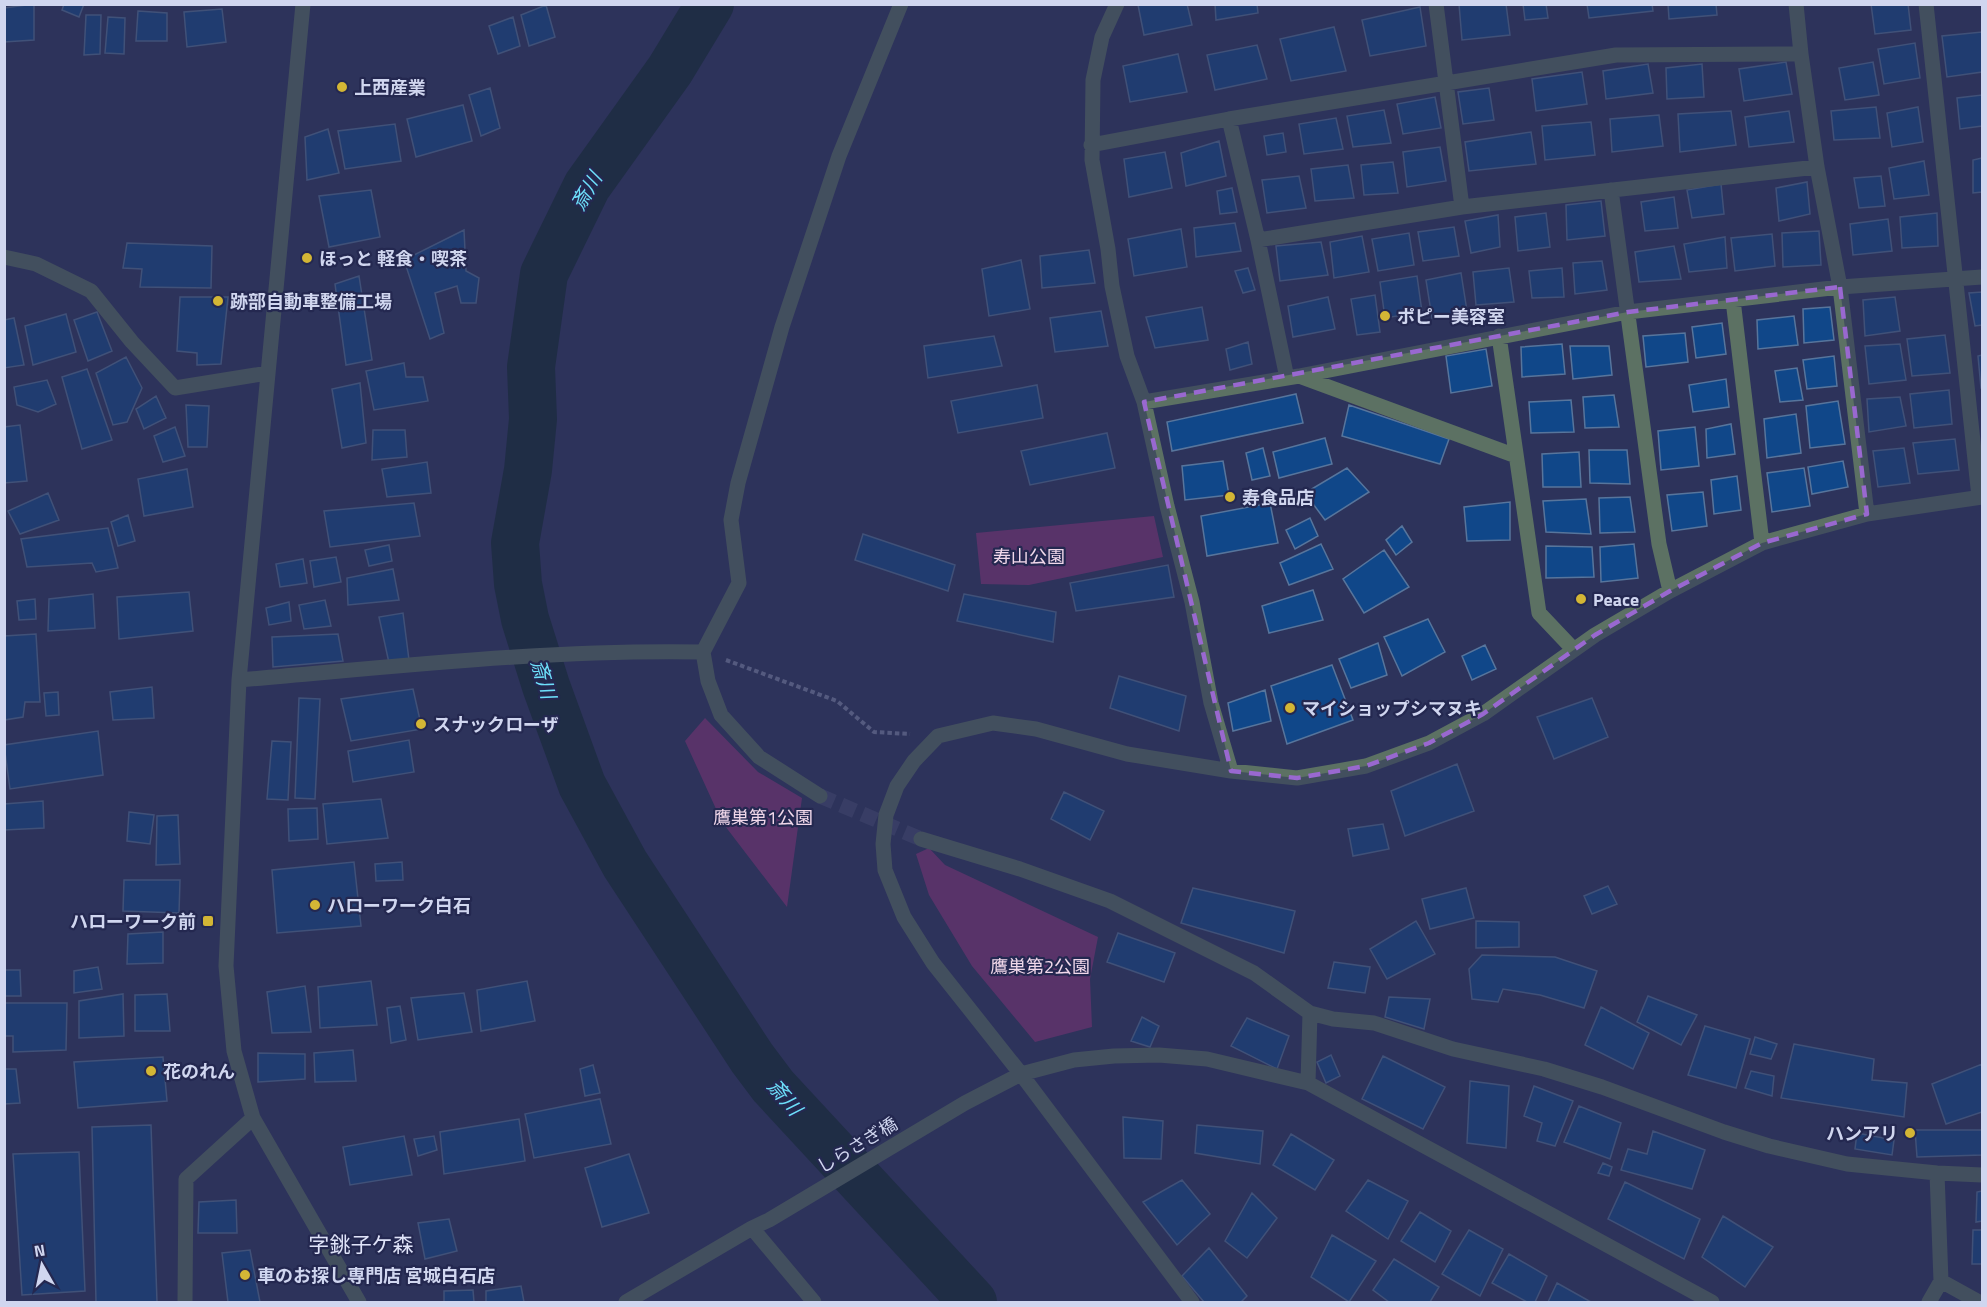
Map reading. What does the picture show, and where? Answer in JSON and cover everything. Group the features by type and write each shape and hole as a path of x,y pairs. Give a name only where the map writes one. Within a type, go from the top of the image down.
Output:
{"street":[{"path":"303,4 239,680 226,966 234,1051 253,1118 359,1302"},
{"path":"820,796 759,757 721,715 708,681 703,652 740,583 731,520 738,483 782,327 838,156 901,4"},
{"path":"1118,4 1102,37 1093,80 1092,160 1108,249 1112,286 1127,356 1144,402 1172,529 1192,602 1211,703 1231,771"},
{"path":"1436,4 1462,207"},
{"path":"1796,4 1817,167 1840,287 1867,514"},
{"path":"1192,1302 1021,1074 933,963 904,916 885,870 883,844 886,814 897,786 914,761 938,736 993,723 1036,729 1127,754 1231,771 1297,778 1366,766 1429,743 1483,714 1595,634 1670,591 1762,543 1867,514 1981,497 1926,4"},
{"path":"1091,145 1229,119 1617,55 1801,54"},
{"path":"1229,119 1293,377"},
{"path":"1258,240 1462,207 1817,167"},
{"path":"1611,190 1659,544 1670,591"},
{"path":"4,257 36,264 90,291 132,342 175,388 268,373"},
{"path":"1144,402 1293,377 1628,312 1840,287 1983,277"},
{"path":"1733,300 1762,543"},
{"path":"1499,336 1539,613 1574,650"},
{"path":"1293,377 1516,456"},
{"path":"239,680 457,661 647,651 703,652"},
{"path":"921,839 1020,869 1110,901 1254,973 1310,1013 1333,1019 1374,1023 1453,1049 1544,1069 1769,1146 1847,1164 1983,1175"},
{"path":"1308,1083 1310,1013"},
{"name":"しらさぎ橋","path":"626,1302 752,1228 770,1220 965,1103 1021,1074 1074,1060 1159,1055 1207,1059 1308,1083 1712,1302"},
{"path":"185,1302 186,1179 253,1118"},
{"path":"1929,1302 1941,1281 1937,1173"},
{"path":"752,1228 814,1302"},
{"path":"1941,1281 1978,1302"}],"path":[{"path":"703,652 837,701 874,732 938,736"}],"highlighted area":[{"path":"1840,287 1867,514 1762,543 1670,591 1595,635 1483,714 1429,743 1366,766 1297,778 1231,771 1144,402 1628,312"}],"green space":[{"name":"寿山公園","path":"1154,516 1163,557 1029,585 981,584 976,533"},
{"name":"鷹巣第1公園","path":"705,718 758,772 802,798 787,907 722,822 685,741"},
{"name":"鷹巣第2公園","path":"929,848 945,865 1098,937 1090,979 1092,1027 1035,1042 972,966 929,895 916,854"}],"building":[{"path":"34,4 34,40 4,42 4,8"},
{"path":"64,4 84,4 79,17 62,10"},
{"path":"1187,4 1192,25 1144,35 1138,5"},
{"path":"1215,4 1257,4 1258,13 1216,20"},
{"path":"1459,4 1506,4 1510,35 1462,40"},
{"path":"1523,4 1546,4 1548,18 1525,20"},
{"path":"1587,4 1652,4 1653,11 1589,18"},
{"path":"1668,4 1716,4 1717,15 1669,19"},
{"path":"1871,4 1908,4 1911,30 1875,34"},
{"path":"546,5 555,37 529,46 521,15"},
{"path":"1420,7 1426,46 1370,56 1362,20"},
{"path":"222,9 226,42 187,47 184,12"},
{"path":"138,11 167,13 167,41 136,41"},
{"path":"86,15 101,15 100,54 84,55"},
{"path":"108,17 125,18 124,54 105,53"},
{"path":"513,17 520,46 498,54 489,26"},
{"path":"1334,27 1346,71 1291,81 1280,39"},
{"path":"1982,32 1982,72 1947,77 1942,36"},
{"path":"1915,43 1920,78 1884,84 1878,49"},
{"path":"1257,45 1267,79 1215,90 1207,55"},
{"path":"1178,54 1187,92 1130,102 1123,66"},
{"path":"1786,62 1792,94 1744,101 1739,69"},
{"path":"1873,62 1879,95 1845,100 1839,68"},
{"path":"1648,64 1653,93 1606,99 1603,71"},
{"path":"1702,64 1704,97 1667,99 1666,68"},
{"path":"1582,72 1587,104 1536,111 1532,79"},
{"path":"490,88 500,128 481,136 469,95"},
{"path":"1489,88 1494,120 1463,124 1458,92"},
{"path":"1982,95 1982,126 1960,129 1957,98"},
{"path":"1435,97 1441,128 1403,134 1397,104"},
{"path":"463,105 472,141 416,157 407,119"},
{"path":"1876,107 1880,138 1834,140 1831,111"},
{"path":"1918,107 1923,142 1892,147 1887,113"},
{"path":"1384,110 1391,143 1353,147 1347,116"},
{"path":"1731,111 1736,145 1680,152 1678,114"},
{"path":"1789,111 1794,142 1749,147 1745,117"},
{"path":"1659,115 1663,146 1612,152 1610,119"},
{"path":"1336,118 1343,149 1304,154 1299,124"},
{"path":"1591,122 1595,155 1545,160 1542,126"},
{"path":"395,124 401,161 345,169 338,131"},
{"path":"328,129 339,173 307,180 305,137"},
{"path":"1531,132 1536,164 1469,171 1465,142"},
{"path":"1283,133 1286,152 1267,155 1264,136"},
{"path":"1219,141 1226,176 1186,186 1181,153"},
{"path":"1440,147 1446,181 1407,187 1403,152"},
{"path":"1165,152 1172,188 1129,197 1124,159"},
{"path":"1982,158 1982,192 1973,193 1973,160"},
{"path":"1924,161 1929,195 1894,199 1889,168"},
{"path":"1393,162 1398,193 1364,195 1361,165"},
{"path":"1348,165 1354,198 1315,201 1311,169"},
{"path":"1299,176 1306,208 1267,213 1262,180"},
{"path":"1881,176 1885,206 1859,208 1854,178"},
{"path":"1807,182 1810,214 1779,221 1776,188"},
{"path":"1721,184 1724,214 1692,218 1687,190"},
{"path":"1232,188 1237,212 1220,214 1217,191"},
{"path":"371,190 380,237 329,247 319,196"},
{"path":"1674,197 1678,228 1645,231 1641,202"},
{"path":"1601,201 1605,236 1567,240 1566,205"},
{"path":"1546,213 1550,247 1518,251 1515,217"},
{"path":"1937,213 1938,246 1902,248 1900,217"},
{"path":"1498,215 1500,247 1471,253 1465,221"},
{"path":"1888,219 1892,251 1853,255 1850,224"},
{"path":"1235,223 1241,251 1196,257 1194,228"},
{"path":"1454,227 1459,256 1423,261 1418,232"},
{"path":"1181,229 1187,267 1134,276 1128,239"},
{"path":"464,230 466,271 479,278 476,303 461,303 457,286 435,293 444,333 430,339 404,260"},
{"path":"1819,231 1821,265 1783,267 1782,233"},
{"path":"1409,233 1414,265 1378,271 1372,239"},
{"path":"1772,234 1775,266 1735,271 1731,238"},
{"path":"1362,236 1369,272 1334,278 1330,242"},
{"path":"1725,237 1727,268 1689,272 1684,244"},
{"path":"1321,242 1328,275 1280,281 1276,246"},
{"path":"127,243 212,246 211,288 140,287 142,269 123,268"},
{"path":"1674,246 1681,279 1639,282 1635,252"},
{"path":"1089,250 1095,283 1042,288 1040,256"},
{"path":"1021,260 1030,309 989,316 982,269"},
{"path":"1602,261 1607,290 1575,294 1573,263"},
{"path":"1248,268 1255,290 1243,293 1235,271"},
{"path":"1509,268 1514,302 1476,305 1473,272"},
{"path":"1562,268 1564,297 1532,298 1529,271"},
{"path":"1461,273 1467,311 1432,318 1426,280"},
{"path":"359,276 372,360 346,365 335,284"},
{"path":"1417,276 1422,312 1385,318 1380,282"},
{"path":"1982,292 1982,325 1975,326 1969,293"},
{"path":"1375,295 1380,332 1357,335 1351,299"},
{"path":"180,297 228,297 221,364 197,365 197,353 177,351"},
{"path":"1328,297 1335,329 1293,337 1288,306"},
{"path":"1895,297 1900,331 1865,336 1863,300"},
{"path":"1202,307 1208,340 1155,348 1146,317"},
{"path":"1830,307 1834,340 1804,343 1803,309"},
{"path":"1101,311 1108,346 1055,352 1050,318"},
{"path":"97,312 112,351 88,361 74,320"},
{"path":"66,314 76,352 33,365 25,326"},
{"path":"1794,316 1798,345 1758,349 1757,320"},
{"path":"14,318 24,365 4,368 4,320"},
{"path":"1722,323 1726,354 1696,358 1692,327"},
{"path":"1685,333 1688,362 1646,367 1643,336"},
{"path":"1945,335 1950,373 1912,376 1907,339"},
{"path":"994,336 1002,366 928,378 924,346"},
{"path":"1248,342 1252,364 1230,370 1226,349"},
{"path":"1562,344 1565,374 1522,377 1521,347"},
{"path":"1900,344 1906,380 1869,384 1865,346"},
{"path":"1570,346 1609,346 1612,375 1573,379"},
{"path":"1486,349 1492,386 1451,393 1446,356"},
{"path":"1982,355 1982,388 1981,388 1978,356"},
{"path":"1834,356 1837,386 1807,389 1803,360"},
{"path":"126,357 142,388 127,422 113,425 96,373"},
{"path":"404,363 406,377 423,377 428,401 374,410 366,371"},
{"path":"1797,368 1803,400 1780,402 1775,371"},
{"path":"87,369 112,440 82,449 62,377"},
{"path":"1726,379 1729,407 1693,412 1689,385"},
{"path":"47,380 56,404 38,412 17,405 14,387"},
{"path":"360,383 366,443 342,448 332,389"},
{"path":"1037,385 1043,418 958,433 951,401"},
{"path":"1949,390 1952,424 1914,428 1910,394"},
{"path":"1296,394 1303,423 1172,451 1167,422"},
{"path":"1614,395 1619,427 1585,428 1583,397"},
{"path":"156,396 166,418 144,429 136,409"},
{"path":"1900,397 1906,426 1869,432 1867,399"},
{"path":"1571,400 1574,432 1531,433 1529,402"},
{"path":"1838,401 1845,444 1810,448 1806,406"},
{"path":"186,405 209,406 207,447 188,447"},
{"path":"1349,405 1449,439 1440,464 1342,436"},
{"path":"1796,414 1801,453 1767,458 1764,419"},
{"path":"1731,424 1735,454 1707,458 1706,429"},
{"path":"20,425 27,481 4,483 4,427"},
{"path":"175,427 185,456 163,462 154,436"},
{"path":"1695,427 1699,466 1661,470 1658,431"},
{"path":"373,430 405,430 407,457 372,460"},
{"path":"1107,433 1115,468 1030,485 1021,451"},
{"path":"1325,438 1332,464 1279,478 1273,452"},
{"path":"1955,439 1959,470 1918,474 1913,443"},
{"path":"1263,448 1270,476 1252,480 1246,453"},
{"path":"1904,448 1910,483 1878,487 1873,451"},
{"path":"1589,450 1627,450 1630,484 1590,483"},
{"path":"1579,452 1581,487 1543,487 1542,454"},
{"path":"1223,461 1229,495 1185,500 1182,466"},
{"path":"1843,461 1848,487 1812,494 1808,467"},
{"path":"427,462 431,493 387,497 382,469"},
{"path":"1347,468 1369,492 1325,520 1305,493"},
{"path":"1804,468 1810,506 1772,512 1767,473"},
{"path":"187,469 193,507 144,516 138,479"},
{"path":"1737,476 1741,510 1714,514 1711,480"},
{"path":"1703,492 1707,526 1672,531 1667,495"},
{"path":"48,493 59,520 20,534 8,511"},
{"path":"1630,497 1635,532 1600,533 1599,498"},
{"path":"1586,499 1591,534 1546,532 1543,501"},
{"path":"1510,502 1510,540 1467,541 1464,507"},
{"path":"414,503 420,536 330,547 324,511"},
{"path":"1270,503 1278,543 1207,556 1201,516"},
{"path":"128,515 135,541 118,546 111,522"},
{"path":"1310,518 1318,536 1295,549 1286,530"},
{"path":"1402,526 1412,542 1396,555 1386,540"},
{"path":"108,528 118,568 96,572 92,563 27,567 21,539"},
{"path":"863,534 955,565 948,591 855,560"},
{"path":"1321,544 1333,569 1289,585 1280,563"},
{"path":"1634,544 1638,578 1601,582 1600,547"},
{"path":"389,545 392,561 369,566 365,550"},
{"path":"1546,546 1592,547 1594,577 1546,578"},
{"path":"1384,550 1409,587 1364,613 1343,579"},
{"path":"336,557 341,582 314,587 310,561"},
{"path":"303,559 307,583 280,587 276,564"},
{"path":"1168,565 1174,597 1076,611 1070,583"},
{"path":"393,569 399,600 348,605 347,578"},
{"path":"1313,590 1323,620 1269,633 1262,606"},
{"path":"189,592 193,631 119,639 117,597"},
{"path":"93,594 95,628 48,631 49,599"},
{"path":"964,594 1056,612 1053,642 957,621"},
{"path":"35,599 36,619 19,620 17,601"},
{"path":"325,600 331,626 304,629 299,605"},
{"path":"289,602 291,621 269,625 266,608"},
{"path":"403,613 409,660 389,663 379,617"},
{"path":"1428,619 1445,652 1402,676 1384,637"},
{"path":"36,634 40,702 25,702 23,717 4,720 4,636"},
{"path":"338,634 343,661 273,667 272,637"},
{"path":"1378,643 1387,675 1351,688 1339,659"},
{"path":"1485,645 1496,669 1472,680 1462,656"},
{"path":"1332,665 1353,720 1287,744 1271,686"},
{"path":"1119,676 1186,696 1179,731 1110,708"},
{"path":"152,687 154,718 113,720 110,692"},
{"path":"413,689 422,729 351,741 341,699"},
{"path":"1265,690 1271,721 1233,731 1228,703"},
{"path":"58,692 59,715 46,716 44,693"},
{"path":"299,698 320,699 315,799 295,798"},
{"path":"1592,698 1608,737 1554,759 1537,717"},
{"path":"98,731 103,775 10,789 4,745"},
{"path":"409,740 414,772 353,782 348,751"},
{"path":"272,741 291,742 288,800 267,799"},
{"path":"1457,764 1474,811 1405,836 1391,791"},
{"path":"1064,792 1104,811 1090,840 1051,819"},
{"path":"381,799 388,838 327,844 323,804"},
{"path":"43,801 44,828 4,830 4,804"},
{"path":"317,808 318,839 289,841 288,809"},
{"path":"129,812 154,815 150,844 127,841"},
{"path":"178,815 180,864 156,865 157,816"},
{"path":"1383,824 1389,849 1353,856 1348,829"},
{"path":"354,862 361,926 277,933 272,870"},
{"path":"402,862 403,880 376,881 375,864"},
{"path":"124,880 180,880 179,913 123,911"},
{"path":"1608,886 1617,904 1592,914 1584,896"},
{"path":"1193,888 1295,911 1284,953 1181,923"},
{"path":"1466,888 1474,918 1430,929 1422,899"},
{"path":"1416,921 1435,954 1387,979 1370,949"},
{"path":"1476,921 1519,922 1519,947 1476,948"},
{"path":"163,932 163,963 127,964 128,934"},
{"path":"1118,933 1175,953 1164,982 1107,962"},
{"path":"1482,955 1555,957 1597,971 1584,1008 1540,995 1503,989 1498,1002 1472,999 1469,969"},
{"path":"1334,962 1370,967 1365,993 1328,988"},
{"path":"98,967 102,989 74,993 74,971"},
{"path":"4,970 20,970 21,996 4,996"},
{"path":"371,981 377,1025 320,1028 318,987"},
{"path":"527,981 535,1021 481,1031 477,990"},
{"path":"305,986 311,1032 272,1033 267,992"},
{"path":"464,993 472,1032 418,1040 411,998"},
{"path":"123,994 124,1036 79,1038 79,1001"},
{"path":"167,994 170,1031 135,1031 135,995"},
{"path":"1648,996 1697,1015 1681,1045 1637,1022"},
{"path":"1389,997 1430,999 1424,1029 1385,1017"},
{"path":"4,1003 67,1003 66,1050 13,1052 13,1036 4,1036"},
{"path":"400,1006 406,1040 391,1043 387,1008"},
{"path":"1601,1007 1649,1033 1633,1069 1585,1045"},
{"path":"1142,1017 1159,1026 1150,1047 1131,1041"},
{"path":"1247,1018 1289,1036 1277,1069 1231,1046"},
{"path":"1705,1026 1750,1039 1736,1088 1688,1075"},
{"path":"1755,1037 1777,1044 1771,1059 1750,1054"},
{"path":"1794,1044 1874,1059 1872,1080 1907,1083 1904,1117 1781,1098"},
{"path":"353,1050 356,1081 315,1082 314,1053"},
{"path":"258,1053 305,1054 305,1079 258,1082"},
{"path":"1331,1055 1340,1076 1326,1083 1317,1062"},
{"path":"1383,1056 1445,1087 1423,1129 1362,1099"},
{"path":"163,1057 167,1101 78,1108 74,1062"},
{"path":"1982,1064 1982,1112 1946,1124 1932,1084"},
{"path":"593,1065 600,1093 585,1096 580,1069"},
{"path":"4,1069 16,1069 20,1103 4,1104"},
{"path":"1751,1071 1774,1076 1772,1096 1745,1088"},
{"path":"1470,1081 1509,1086 1506,1148 1467,1143"},
{"path":"1534,1086 1573,1101 1555,1146 1537,1141 1542,1123 1524,1116"},
{"path":"600,1099 611,1144 534,1158 525,1114"},
{"path":"1579,1106 1621,1123 1610,1159 1564,1142"},
{"path":"1123,1117 1163,1121 1161,1159 1124,1158"},
{"path":"519,1119 525,1161 444,1174 440,1132"},
{"path":"151,1125 157,1302 96,1302 92,1127"},
{"path":"1197,1125 1263,1131 1260,1164 1195,1153"},
{"path":"1915,1130 1982,1130 1982,1155 1917,1157"},
{"path":"1653,1131 1705,1150 1692,1189 1621,1170 1628,1149 1647,1154"},
{"path":"1857,1133 1894,1140 1892,1155 1855,1149"},
{"path":"1291,1134 1334,1160 1315,1190 1273,1165"},
{"path":"404,1136 412,1175 350,1185 343,1147"},
{"path":"434,1136 437,1150 418,1156 414,1139"},
{"path":"79,1152 85,1291 22,1295 13,1154"},
{"path":"629,1154 649,1213 602,1227 585,1168"},
{"path":"1603,1163 1612,1167 1609,1176 1598,1173"},
{"path":"1182,1180 1210,1214 1177,1245 1143,1202"},
{"path":"1368,1180 1408,1201 1388,1239 1346,1211"},
{"path":"1625,1182 1700,1219 1684,1259 1608,1219"},
{"path":"1982,1191 1982,1221 1976,1222 1977,1192"},
{"path":"1252,1193 1277,1218 1247,1258 1225,1241"},
{"path":"236,1200 237,1233 198,1233 199,1202"},
{"path":"1420,1212 1451,1231 1435,1262 1401,1241"},
{"path":"1723,1216 1773,1247 1745,1287 1702,1257"},
{"path":"449,1219 457,1251 425,1259 418,1223"},
{"path":"1469,1230 1503,1249 1480,1296 1442,1274"},
{"path":"1973,1230 1982,1230 1982,1264 1972,1264"},
{"path":"1332,1235 1376,1261 1349,1302 1311,1277"},
{"path":"1209,1248 1247,1296 1241,1302 1204,1302 1182,1276"},
{"path":"250,1250 260,1302 228,1302 222,1253"},
{"path":"1509,1254 1547,1276 1535,1302 1527,1302 1492,1283"},
{"path":"1394,1259 1439,1287 1430,1302 1389,1302 1373,1290"},
{"path":"1557,1283 1591,1302 1548,1302"},
{"path":"521,1286 524,1302 486,1302 486,1291"},
{"path":"473,1290 474,1302 444,1302 444,1291"}],"waterway":[{"name":"斎川","path":"710,4 670,70 587,186 544,274 531,367 533,419 528,470 515,543 518,584 525,619 546,686 582,785 625,864 752,1058 773,1086 973,1302"}],"tunnel":[{"path":"820,796 921,839"}],"place":[{"name":"上西産業","path":"342,87"},
{"name":"ほっと 軽食・喫茶","path":"307,258"},
{"name":"跡部自動車整備工場","path":"218,301"},
{"name":"ポピー美容室","path":"1385,316"},
{"name":"寿食品店","path":"1230,497"},
{"name":"Peace","path":"1581,599"},
{"name":"マイショップシマヌキ","path":"1290,708"},
{"name":"スナックローザ","path":"421,724"},
{"name":"ハローワーク白石","path":"315,905"},
{"name":"ハローワーク前","path":"208,921"},
{"name":"花のれん","path":"151,1071"},
{"name":"ハンアリ","path":"1910,1133"},
{"name":"車のお探し専門店 宮城白石店","path":"245,1275"}],"district":[{"name":"字銚子ケ森","path":"361,1244"}]}
